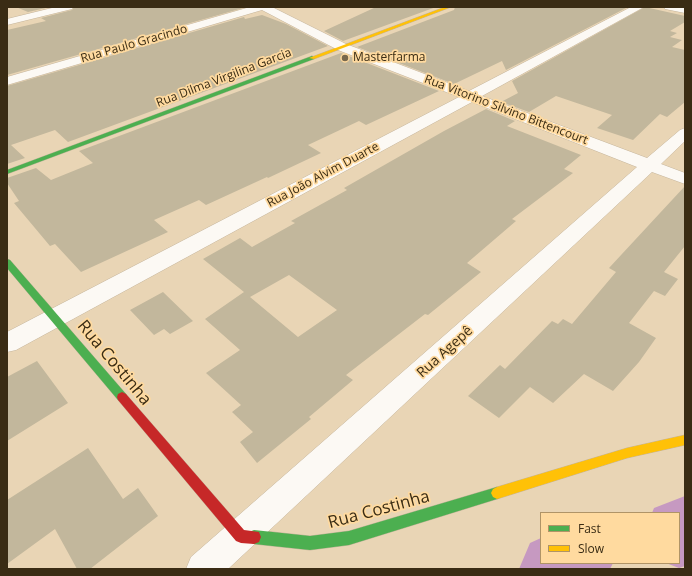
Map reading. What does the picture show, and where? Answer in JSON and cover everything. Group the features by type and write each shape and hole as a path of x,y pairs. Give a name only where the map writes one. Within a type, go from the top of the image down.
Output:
{"street":[{"path":"7,22 68,7"},
{"name":"Rua Paulo Gracindo","path":"7,81 261,7"},
{"name":"Rua Vitorino Silvino Bittencourt","path":"264,7 342,47 685,179"},
{"name":"Rua Dilma Virgilina Garcia","path":"7,172 449,7"},
{"name":"Rua João Alvim Duarte","path":"7,344 638,7"},
{"path":"669,7 685,10"},
{"name":"Rua Agepê","path":"203,569 685,133"},
{"name":"Rua Costinha","path":"7,262 241,536 310,543 349,538 627,453 685,440"}],"building":[{"path":"16,7 50,7 28,12"},
{"path":"74,7 243,8 7,75 7,30 46,21 41,18 72,10"},
{"path":"376,7 436,7 343,41 324,31"},
{"path":"455,7 628,7 506,70 502,61 454,84 357,47 454,10"},
{"path":"645,7 685,16 685,22 670,31 677,33 670,37 682,40 672,47 685,50 685,102 667,117 660,114 633,140 597,128 612,115 556,96 529,112 501,102 518,93 512,81"},
{"path":"262,15 286,24 328,46 68,142 55,130 11,145 25,158 7,164 7,86 244,17 245,19"},
{"path":"341,53 439,91 366,125 359,121 308,145 321,153 268,178 267,177 206,205 199,200 154,220 168,232 81,272 55,244 50,246 14,203 19,201 7,183 7,178 36,168 51,180 93,163 79,151"},
{"path":"486,109 515,121 507,126 581,155 564,169 573,173 512,219 516,221 467,263 481,272 428,315 425,314 346,375 353,380 309,417 311,419 257,463 240,442 253,432 232,412 241,405 206,373 240,350 205,319 244,292 203,259 240,238 252,247 295,223 291,221 347,190 344,188","holes":["289,275 337,310 298,337 250,297"]},
{"path":"685,186 685,246 664,272 678,279 665,296 654,291 629,323 656,338 639,362 613,391 584,374 553,403 530,387 499,418 468,396 500,365 505,369 552,321 558,324 563,319 572,324 616,272 609,268"},
{"path":"163,292 193,321 170,334 164,329 154,335 130,310"},
{"path":"37,361 68,403 7,441 7,377"},
{"path":"88,448 123,499 138,488 158,516 90,569 77,569 55,529 7,564 7,500"}],"waterway":[{"path":"680,533 685,531"},
{"path":"556,569 573,564"}],"traffic: fast":[{"path":"7,172 312,58"},
{"path":"7,262 122,397"},
{"path":"254,537 310,543 349,538 497,493"}],"traffic: slow":[{"path":"312,58 449,7"},
{"path":"497,493 627,453 685,440"}],"traffic: jam":[{"path":"122,397 241,536 254,537"}],"place":[{"name":"Masterfarma","path":"345,58"}]}
